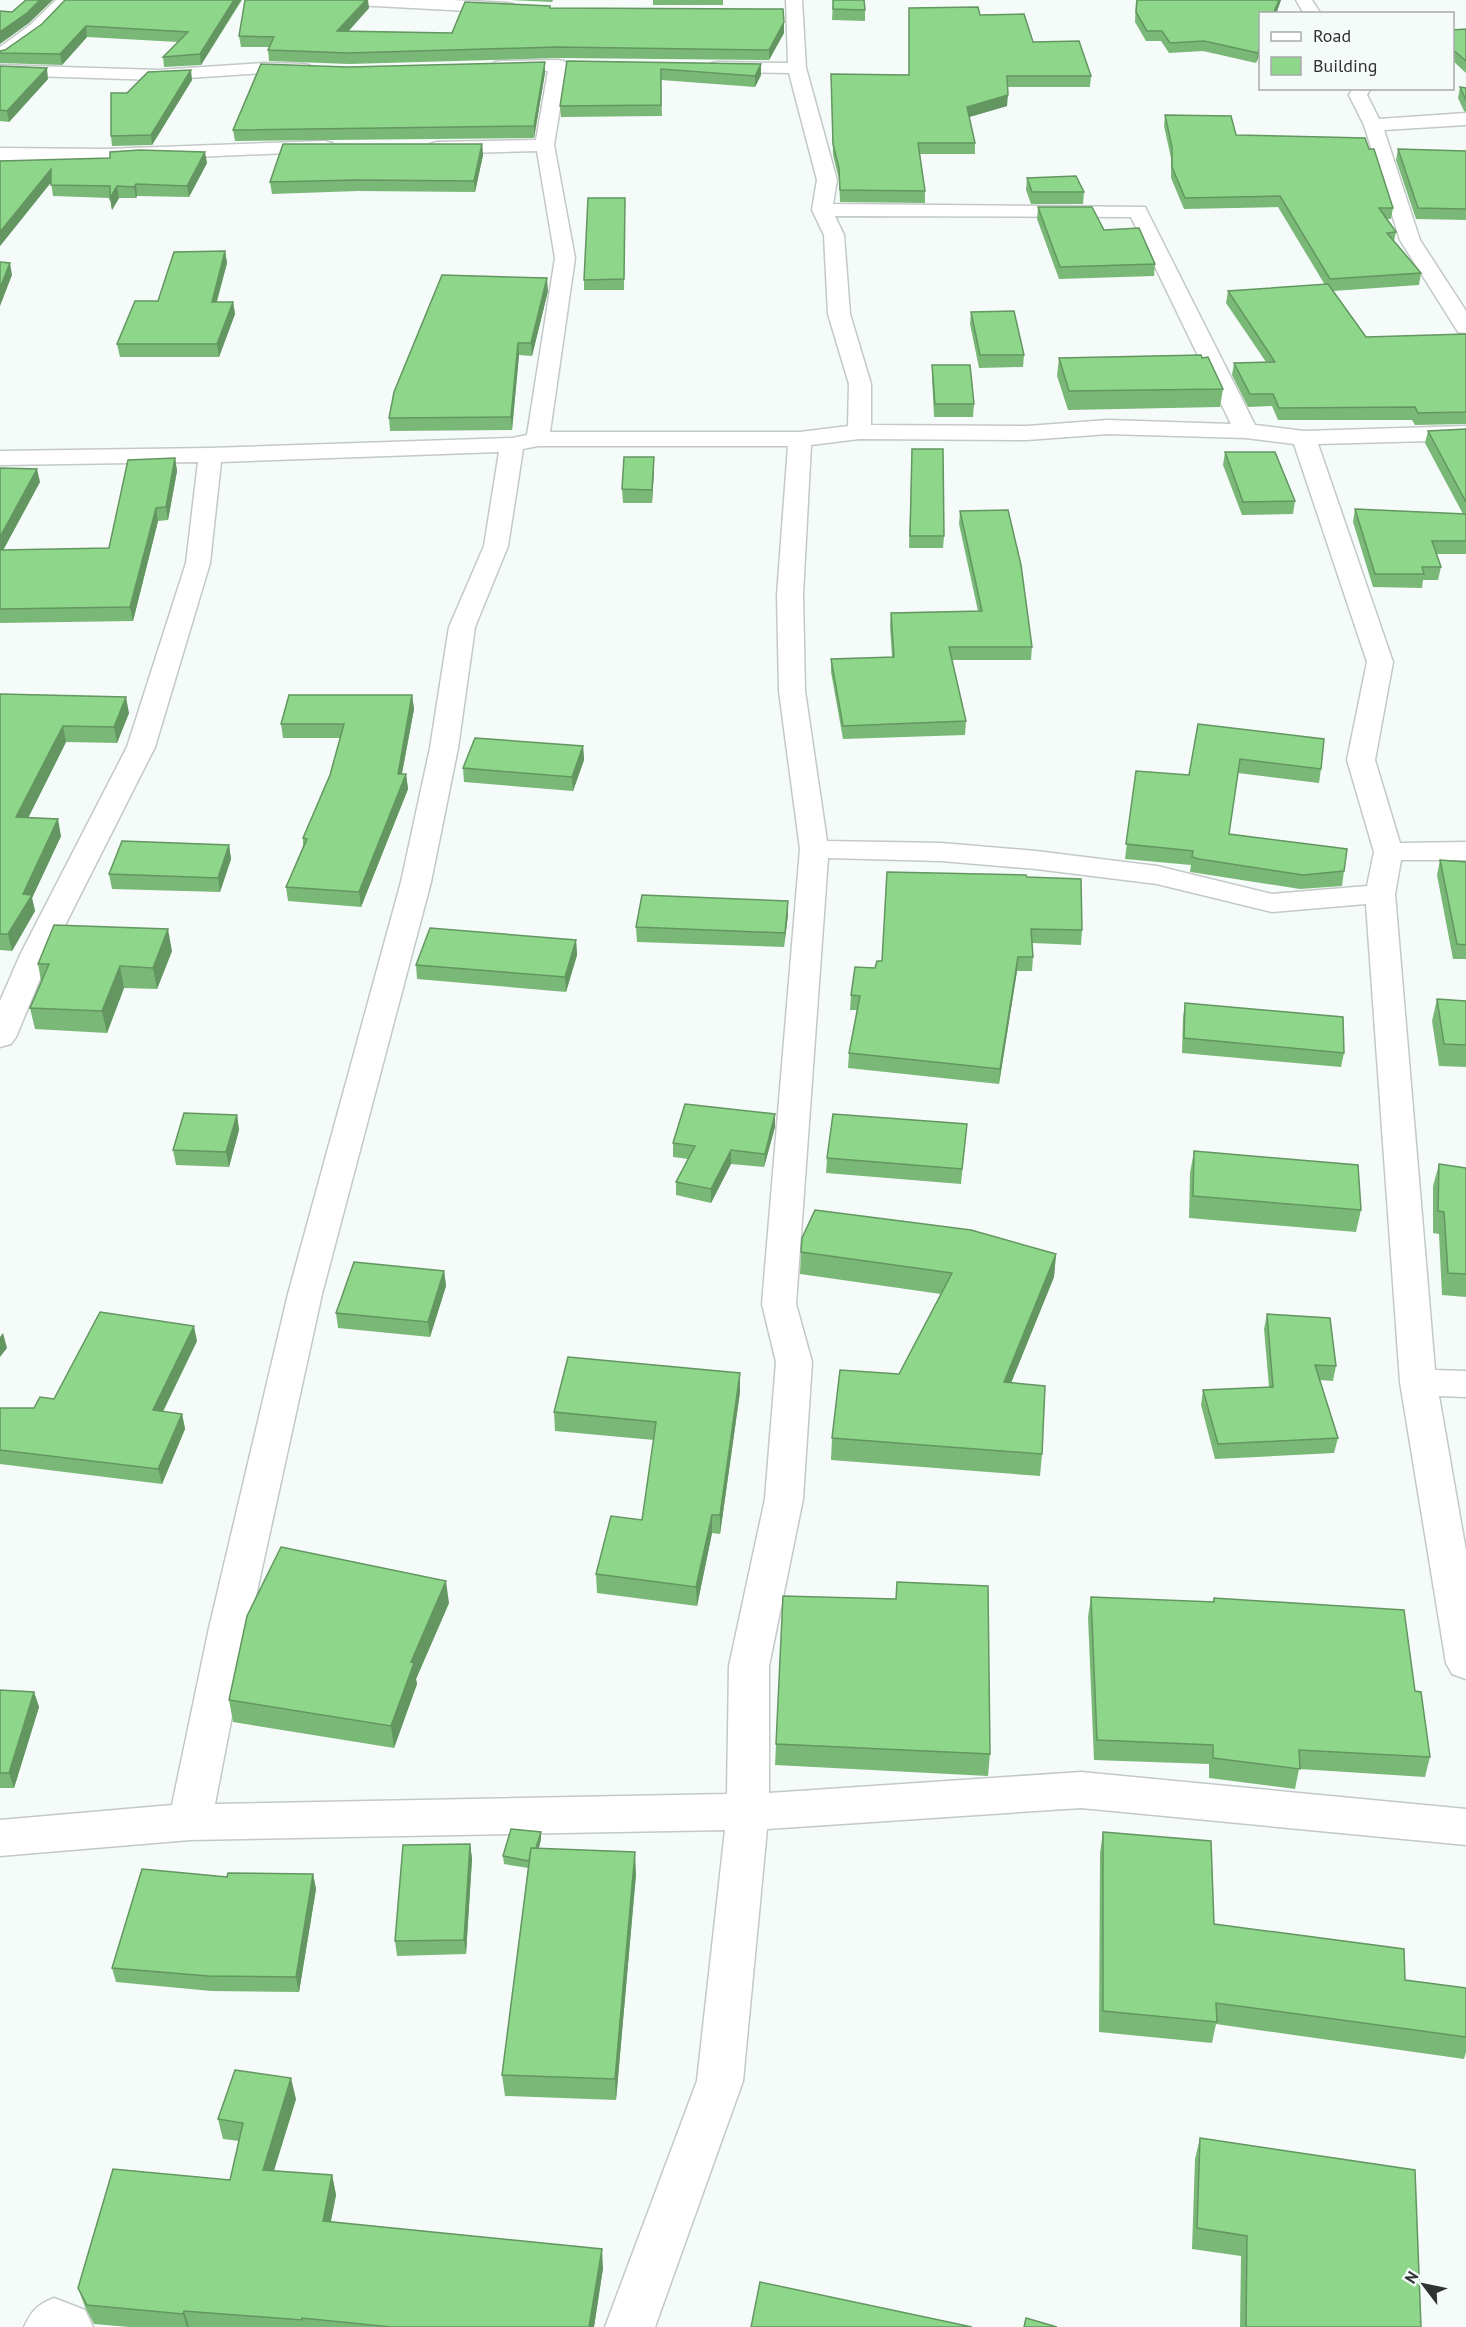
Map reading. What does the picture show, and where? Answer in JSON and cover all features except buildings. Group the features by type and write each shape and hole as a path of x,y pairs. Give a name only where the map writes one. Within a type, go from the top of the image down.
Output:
{"street":[{"path":"0,56 36,29 66,0"},
{"path":"356,0 530,9"},
{"path":"789,8 799,50 797,68 827,180 822,210 834,235 839,314 860,384 859,432"},
{"path":"190,1822 229,1628 305,1294 416,882 444,748 462,627 496,546 525,442 565,258 546,145 564,65 488,67"},
{"path":"702,67 797,68"},
{"path":"0,70 159,75 264,68 317,70"},
{"path":"1361,90 1358,95 1373,125 1410,240 1466,327"},
{"path":"1373,125 1466,119"},
{"path":"417,148 546,145"},
{"path":"0,154 105,155 287,147 346,147"},
{"path":"822,210 1138,211 1245,431"},
{"path":"0,458 210,455 525,442 800,439 859,432 1027,433 1108,427 1245,431 1304,438 1466,433"},
{"path":"1304,438 1380,662 1361,760 1388,852 1380,894 1418,1382 1466,1664"},
{"path":"630,2327 720,2081 748,1812 749,1666 784,1499 794,1362 779,1304 814,849 792,691 790,595 800,439"},
{"path":"0,1037 35,955 141,747 198,563 210,455"},
{"path":"814,849 941,852 1036,860 1157,876 1272,903 1380,894"},
{"path":"1388,852 1466,850"},
{"path":"1418,1382 1466,1384"},
{"path":"0,1838 190,1822 748,1812 1081,1790 1466,1827"},
{"path":"49,2327 54,2322 68,2327"}]}
